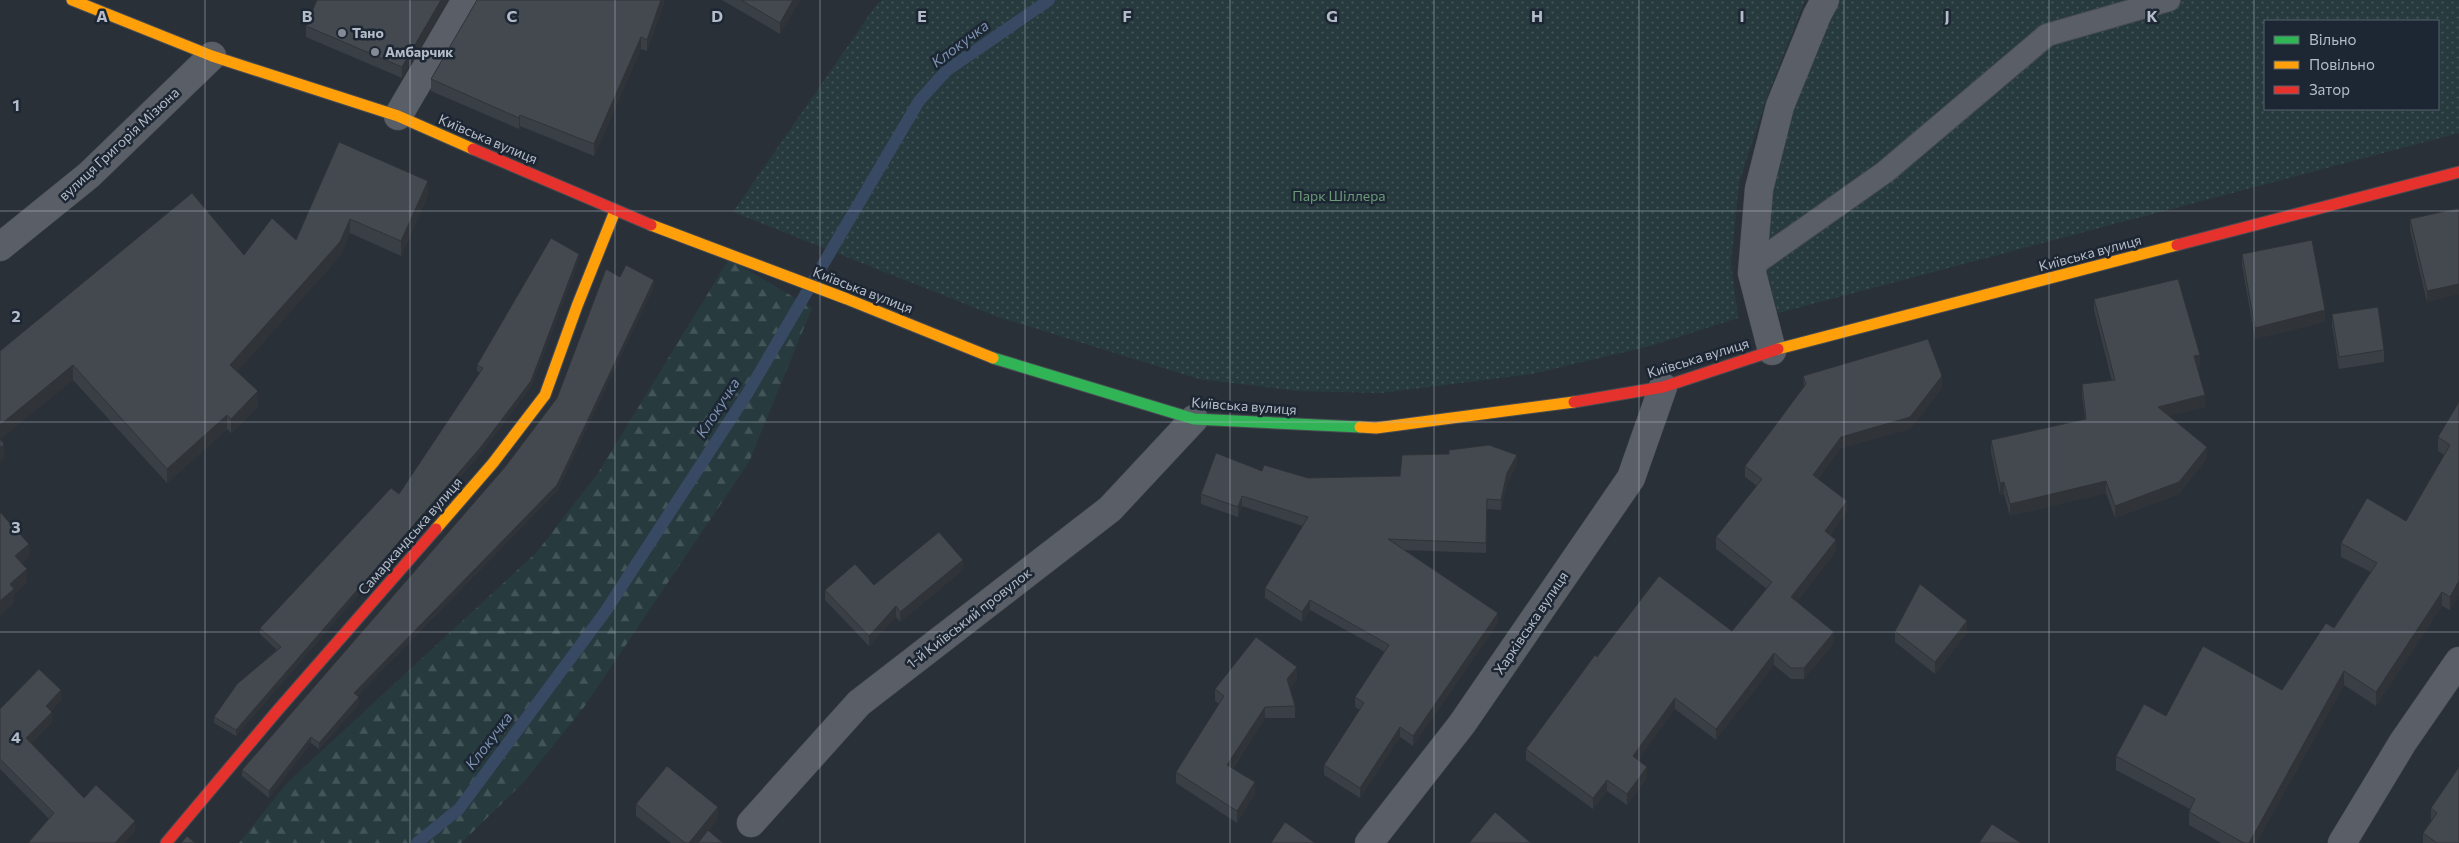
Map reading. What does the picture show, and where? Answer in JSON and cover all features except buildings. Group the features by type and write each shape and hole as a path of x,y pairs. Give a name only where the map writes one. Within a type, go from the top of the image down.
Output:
{"street":[{"name":"Київська вулиця","path":"72,0 212,56 398,116 615,211 728,256 847,299 988,356 1194,419 1376,428 1534,409 1663,387 1772,351 2459,172"},
{"path":"398,116 466,0"},
{"path":"1772,351 1752,272 1759,188 1780,106 1817,15 1825,0"},
{"name":"вулиця Григорія Мізюна","path":"0,247 89,175 212,56"},
{"name":"Самаркандська вулиця","path":"166,843 493,463 545,396 577,306 615,211"},
{"name":"Харківська вулиця","path":"1369,843 1462,724 1630,478 1663,387"},
{"name":"1-й Київський провулок","path":"751,823 859,703 1110,509 1194,419"},
{"path":"2342,843 2403,742 2459,661"}],"lane":[{"path":"1753,265 1885,172 2047,35 2168,0"}],"green space":[{"name":"Парк Шіллера","path":"883,0 1805,0 1767,97 1739,183 1731,263 1738,318 1650,346 1532,374 1381,393 1298,391 1199,379 998,317 733,212 877,4"},
{"path":"1836,0 2459,0 2459,133 1778,313 1767,272 1769,188 1793,105"},
{"path":"729,259 812,308 749,462 584,707 523,783 461,843 239,843 287,783 537,552 598,473"}],"waterway":[{"name":"Клокучка","path":"417,843 459,809 605,612 747,394 919,101 946,71 1049,0"}],"traffic: fast":[{"path":"993,358 1194,419 1360,427"}],"traffic: slow":[{"path":"72,0 212,56 398,116 473,149"},
{"path":"436,529 493,463 545,395 577,306 615,211"},
{"path":"651,225 847,299 993,358"},
{"path":"1778,349 2177,245"},
{"path":"1360,427 1376,428 1574,402"}],"traffic: jam":[{"path":"473,149 651,225"},
{"path":"2177,245 2459,172"},
{"path":"1574,402 1663,387 1778,349"},
{"path":"166,843 277,711 436,529"}],"place":[{"name":"Тано","path":"342,33"},
{"name":"Амбарчик","path":"375,52"}]}
